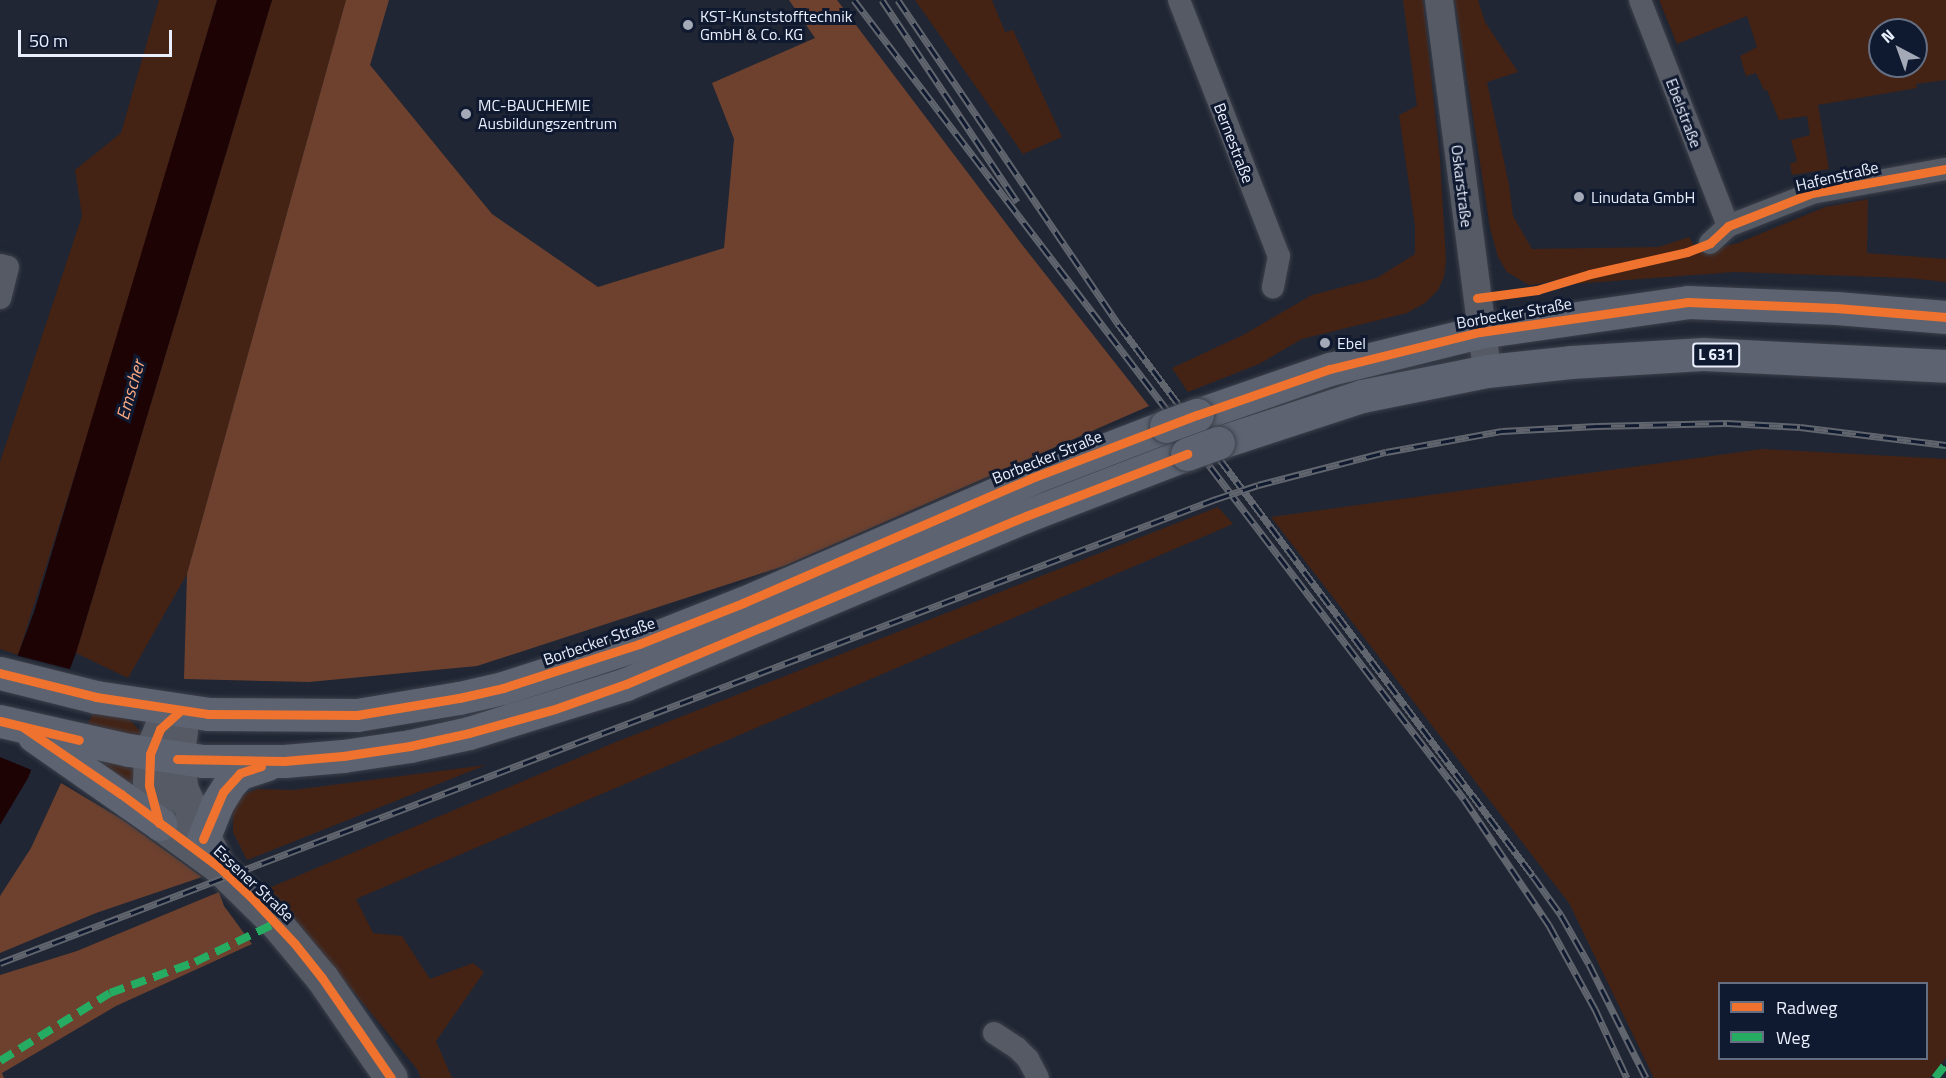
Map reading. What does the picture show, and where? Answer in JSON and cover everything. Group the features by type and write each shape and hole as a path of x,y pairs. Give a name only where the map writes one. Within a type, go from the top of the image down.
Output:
{"main road":[{"name":"Borbecker Straße","path":"179,712 250,716 357,715 459,698 503,688 649,640 753,599 1029,479 1166,426 1330,369 1480,332 1688,302 1836,308 1946,317"},
{"name":"L 631","path":"74,751 284,761 344,756 410,746 469,733 626,684 1026,516 1187,454 1362,396 1487,371 1571,362 1703,354 1946,366"},
{"path":"0,673 96,697 179,712"},
{"path":"160,824 149,786 163,756 160,729 179,712"},
{"path":"11,724 74,751 121,794 160,824"},
{"name":"Essener Straße","path":"163,756 219,867"},
{"path":"203,839 217,804 230,783 240,773 284,761"},
{"name":"Essener Straße","path":"160,824 219,867 295,944 322,978 391,1078"}],"street":[{"name":"Bernestraße","path":"1179,0 1279,256 1273,288"},
{"name":"Oskarstraße","path":"1439,0 1480,332 1487,371"},
{"name":"Ebelstraße","path":"1640,0 1728,226"},
{"name":"Hafenstraße","path":"1710,243 1728,226 1812,193 1946,169"},
{"path":"0,265 8,267 0,298"},
{"path":"994,1033 1017,1048 1028,1059 1038,1078"}],"shaded area":[{"path":"159,0 217,0 97,405 18,655 0,649 0,462 82,216 75,170 121,133"},
{"path":"272,0 346,0 187,574 128,678 76,653"},
{"path":"346,0 389,0 370,65 492,214 598,287 724,248 734,139 712,83 815,38 789,0 837,0 1020,242 1149,406 784,566 477,666 309,682 184,679 187,574"},
{"path":"915,0 992,0 1005,32 1013,30 1062,137 1023,154"},
{"path":"1403,0 1423,0 1440,159 1446,260 1444,277 1438,290 1425,303 1407,313 1302,339 1259,364 1188,392 1172,368 1243,335 1312,295 1377,278 1415,254 1415,226 1399,115 1417,106"},
{"path":"1455,0 1478,0 1485,22 1518,72 1487,82 1509,185 1513,216 1532,249 1659,247 1689,237 1695,247 1539,284 1529,285 1507,272 1498,257 1490,228"},
{"path":"1659,0 1946,0 1946,80 1916,84 1917,88 1818,105 1829,169 1792,175 1790,164 1797,161 1791,140 1810,135 1807,116 1779,120 1767,90 1764,90 1756,73 1746,76 1740,56 1757,47 1747,16 1677,44"},
{"path":"1868,199 1867,253 1946,259 1946,282 1909,278 1734,272 1573,284 1573,282 1738,243 1825,207"},
{"path":"1762,449 1946,459 1946,1058 1930,1078 1654,1078 1569,903 1271,517"},
{"path":"1218,507 1233,524 356,899 373,933 402,936 430,979 473,963 484,972 436,1041 452,1078 421,1078 417,1069 269,888 616,742"},
{"path":"99,712 128,718 143,734 142,738 86,727 93,714"},
{"path":"81,757 138,767 134,787"},
{"path":"486,765 247,860 233,832 233,808 240,796 257,789 294,790"},
{"path":"61,783 123,820 202,877 96,913 0,953 0,896 31,848"},
{"path":"219,892 224,906 252,944 116,1006 2,1073 4,1078 0,1078 0,975 77,951"}],"water":[{"name":"Emscher","path":"217,0 272,0 76,653 28,778 0,825 0,702 34,612"}],"pier":[{"path":"15,655 73,670 34,771 0,757 0,694"}],"railway":[{"path":"854,0 1464,799 1549,925 1595,1009 1627,1078"},
{"path":"882,0 1017,202"},
{"path":"898,0 1119,325 1561,915 1589,964 1646,1078"},
{"path":"0,963 1216,499 1258,485 1386,452 1502,431 1727,423 1800,427 1946,445"}],"marked path":[{"path":"0,1061 110,993 195,962 276,923"},
{"path":"1935,1078 1946,1064"}],"cycle path":[{"path":"1477,298 1537,290 1590,274 1687,252 1710,243 1728,226 1812,193 1946,169"},
{"path":"0,673 96,697 208,714 357,715 459,698 503,688 639,644 743,603 1029,479 1197,415 1330,369 1480,332 1688,302 1836,308 1946,317"},
{"path":"177,759 284,761 343,756 410,746 469,733 555,709 626,684 1026,516 1187,454"},
{"path":"159,823 149,785 150,754 160,729 179,712"},
{"path":"0,721 79,740"},
{"path":"23,727 121,794 219,867 250,896 295,944 322,978 391,1078"},
{"path":"203,839 223,792 240,773 261,766"}],"place":[{"name":"KST-Kunststofftechnik GmbH & Co. KG","path":"688,25"},
{"name":"MC-BAUCHEMIE Ausbildungszentrum","path":"466,114"},
{"name":"Linudata GmbH","path":"1579,197"},
{"name":"Ebel","path":"1325,343"}]}
